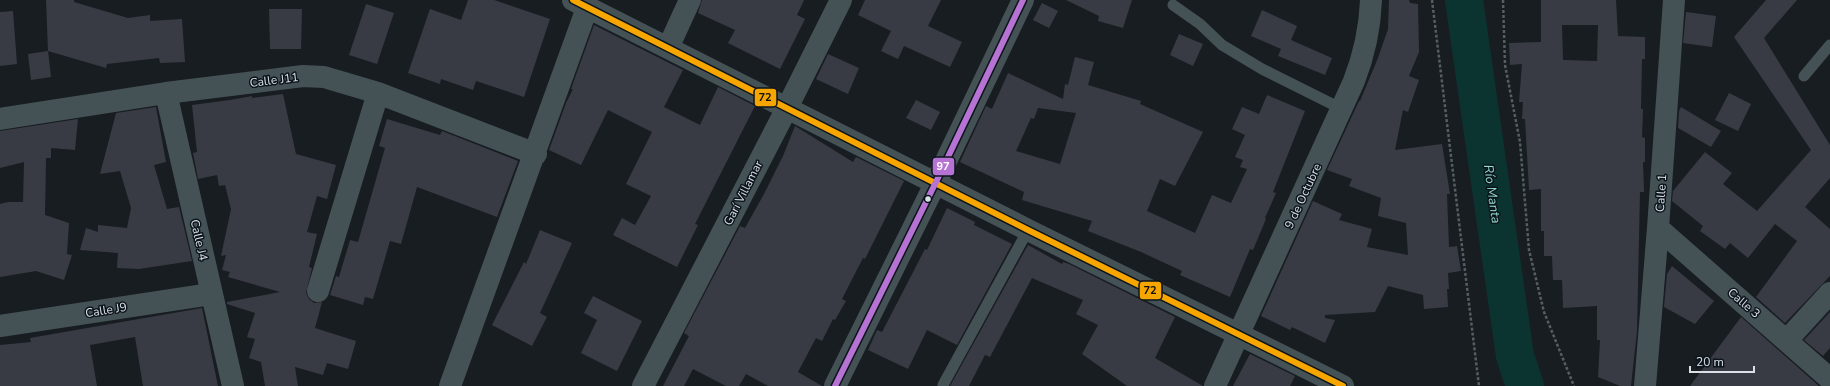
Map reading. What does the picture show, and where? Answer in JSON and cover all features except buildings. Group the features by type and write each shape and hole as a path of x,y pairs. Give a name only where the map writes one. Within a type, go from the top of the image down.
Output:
{"street":[{"path":"668,48 690,0"},
{"name":"Garí Villamar","path":"643,386 787,108 841,0"},
{"path":"834,386 936,182 1023,0"},
{"name":"9 de Octubre","path":"1215,386 1342,109 1361,63 1369,29 1371,0"},
{"name":"Calle 1","path":"1645,386 1674,0"},
{"path":"450,386 536,154 580,4 936,182 1028,230 1343,386"},
{"name":"Calle J11","path":"0,119 166,93 303,76 324,77 378,93 536,154"},
{"name":"Calle J4","path":"166,93 211,294 234,386"},
{"path":"318,291 378,93"},
{"name":"Calle 3","path":"1658,228 1830,379"},
{"path":"1787,340 1830,293"},
{"name":"Calle J9","path":"0,326 211,294"}],"lane":[{"path":"1173,5 1200,24 1222,45 1262,69 1342,109"},
{"path":"1804,76 1830,45"},
{"path":"943,385 1028,230"}],"path":[{"path":"1432,0 1479,386"},
{"path":"1503,0 1505,65 1520,142 1529,250 1544,312 1574,386"}],"waterway":[{"name":"Río Manta","path":"1464,0 1515,356 1525,386"}],"transit line":[{"name":"72","path":"573,0 1028,230 1343,386"},
{"name":"97","path":"835,386 936,182 1023,0"}]}
